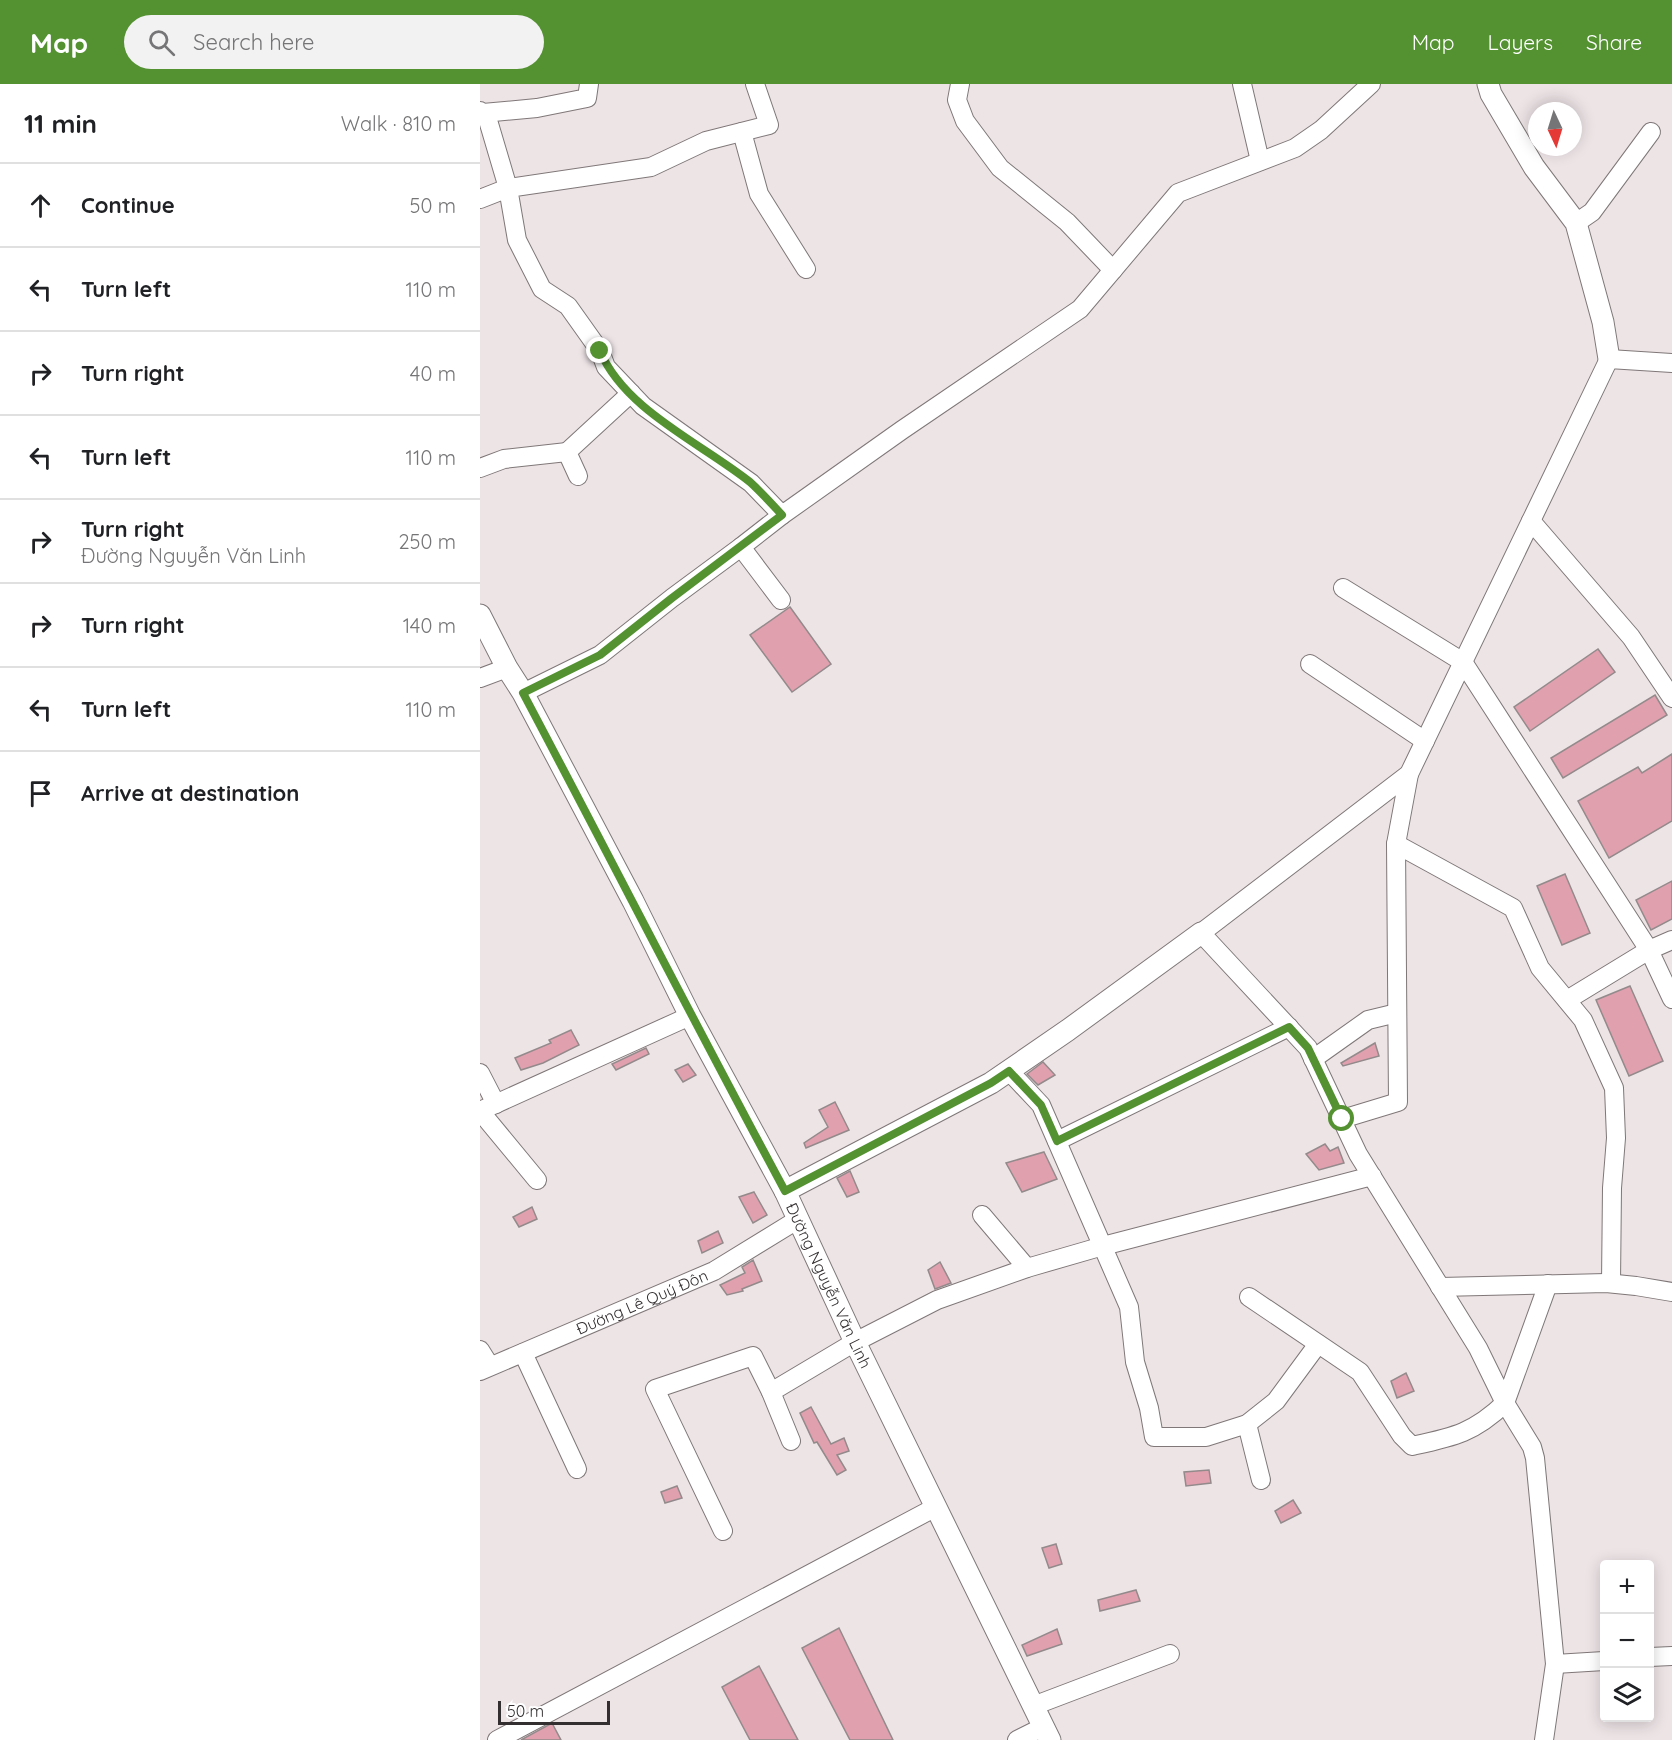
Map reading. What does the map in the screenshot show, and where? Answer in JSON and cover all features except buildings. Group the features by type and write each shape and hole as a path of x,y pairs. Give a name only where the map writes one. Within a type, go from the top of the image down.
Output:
{"street":[{"path":"481,112 537,108 587,99 589,84"},
{"path":"480,200 507,188 651,167 706,141 769,125 755,84"},
{"path":"960,84 957,100 965,121 1000,168 1067,222 1113,270"},
{"path":"1242,84 1260,161"},
{"path":"523,693 600,655 782,515 1080,309 1178,193 1295,148 1321,130 1371,84"},
{"path":"1342,1119 1398,1102 1396,844 1409,774 1609,359 1603,322 1576,223 1534,166 1491,94 1488,84"},
{"path":"481,112 487,117 507,188 517,240 542,289 568,306 600,351 606,367 643,406 751,483 782,515"},
{"path":"742,132 759,194 806,269"},
{"path":"1576,223 1593,212 1651,132"},
{"path":"1609,359 1672,363"},
{"path":"480,468 504,459 567,452 630,393"},
{"path":"567,452 578,476"},
{"path":"1531,521 1631,637 1672,698"},
{"path":"741,547 781,600"},
{"path":"1343,588 1463,662 1649,950 1672,999"},
{"name":"Đường Nguyễn Văn Linh","path":"480,615 633,901 690,1016 785,1191 855,1342 1047,1733"},
{"path":"1310,664 1425,741"},
{"path":"480,678 507,668"},
{"path":"785,1191 991,1083 1009,1071 1201,933 1409,774"},
{"path":"1396,844 1513,908 1540,968 1583,1020 1614,1088 1616,1138 1612,1188 1611,1283"},
{"path":"1201,933 1308,1048 1358,1154 1478,1348 1505,1403 1532,1447 1535,1458 1555,1664 1544,1740"},
{"path":"1567,1000 1649,950 1672,940"},
{"path":"1313,1059 1368,1020 1397,1012"},
{"path":"537,1180 480,1112 690,1016"},
{"path":"1057,1141 1289,1027"},
{"path":"1009,1071 1041,1105 1129,1307 1135,1362 1149,1408 1154,1437 1206,1437 1247,1424 1276,1401 1318,1344"},
{"path":"480,1073 496,1104"},
{"path":"771,1392 855,1342 937,1300 1027,1268 1103,1246 1372,1176"},
{"path":"982,1215 1027,1268"},
{"name":"Đường Lê Quý Đôn","path":"485,1369 714,1271 797,1220"},
{"path":"1440,1287 1611,1283 1672,1292"},
{"path":"1249,1297 1360,1372 1402,1436 1412,1446 1453,1437 1488,1419 1505,1403 1548,1284"},
{"path":"480,1350 485,1369"},
{"path":"523,1353 577,1469"},
{"path":"723,1531 655,1389 753,1356 791,1441"},
{"path":"1247,1424 1261,1480"},
{"path":"497,1740 936,1507"},
{"path":"1033,1706 1170,1654"},
{"path":"1654,1657 1672,1656"},
{"path":"1555,1664 1600,1661"},
{"path":"1017,1740 1047,1733"}],"route":[{"path":"600,351 606,367 643,406 751,483 782,515 600,655 523,693 633,901 690,1016 785,1191 991,1083 1009,1071 1041,1105 1057,1141 1289,1027 1308,1048 1342,1119"}]}
